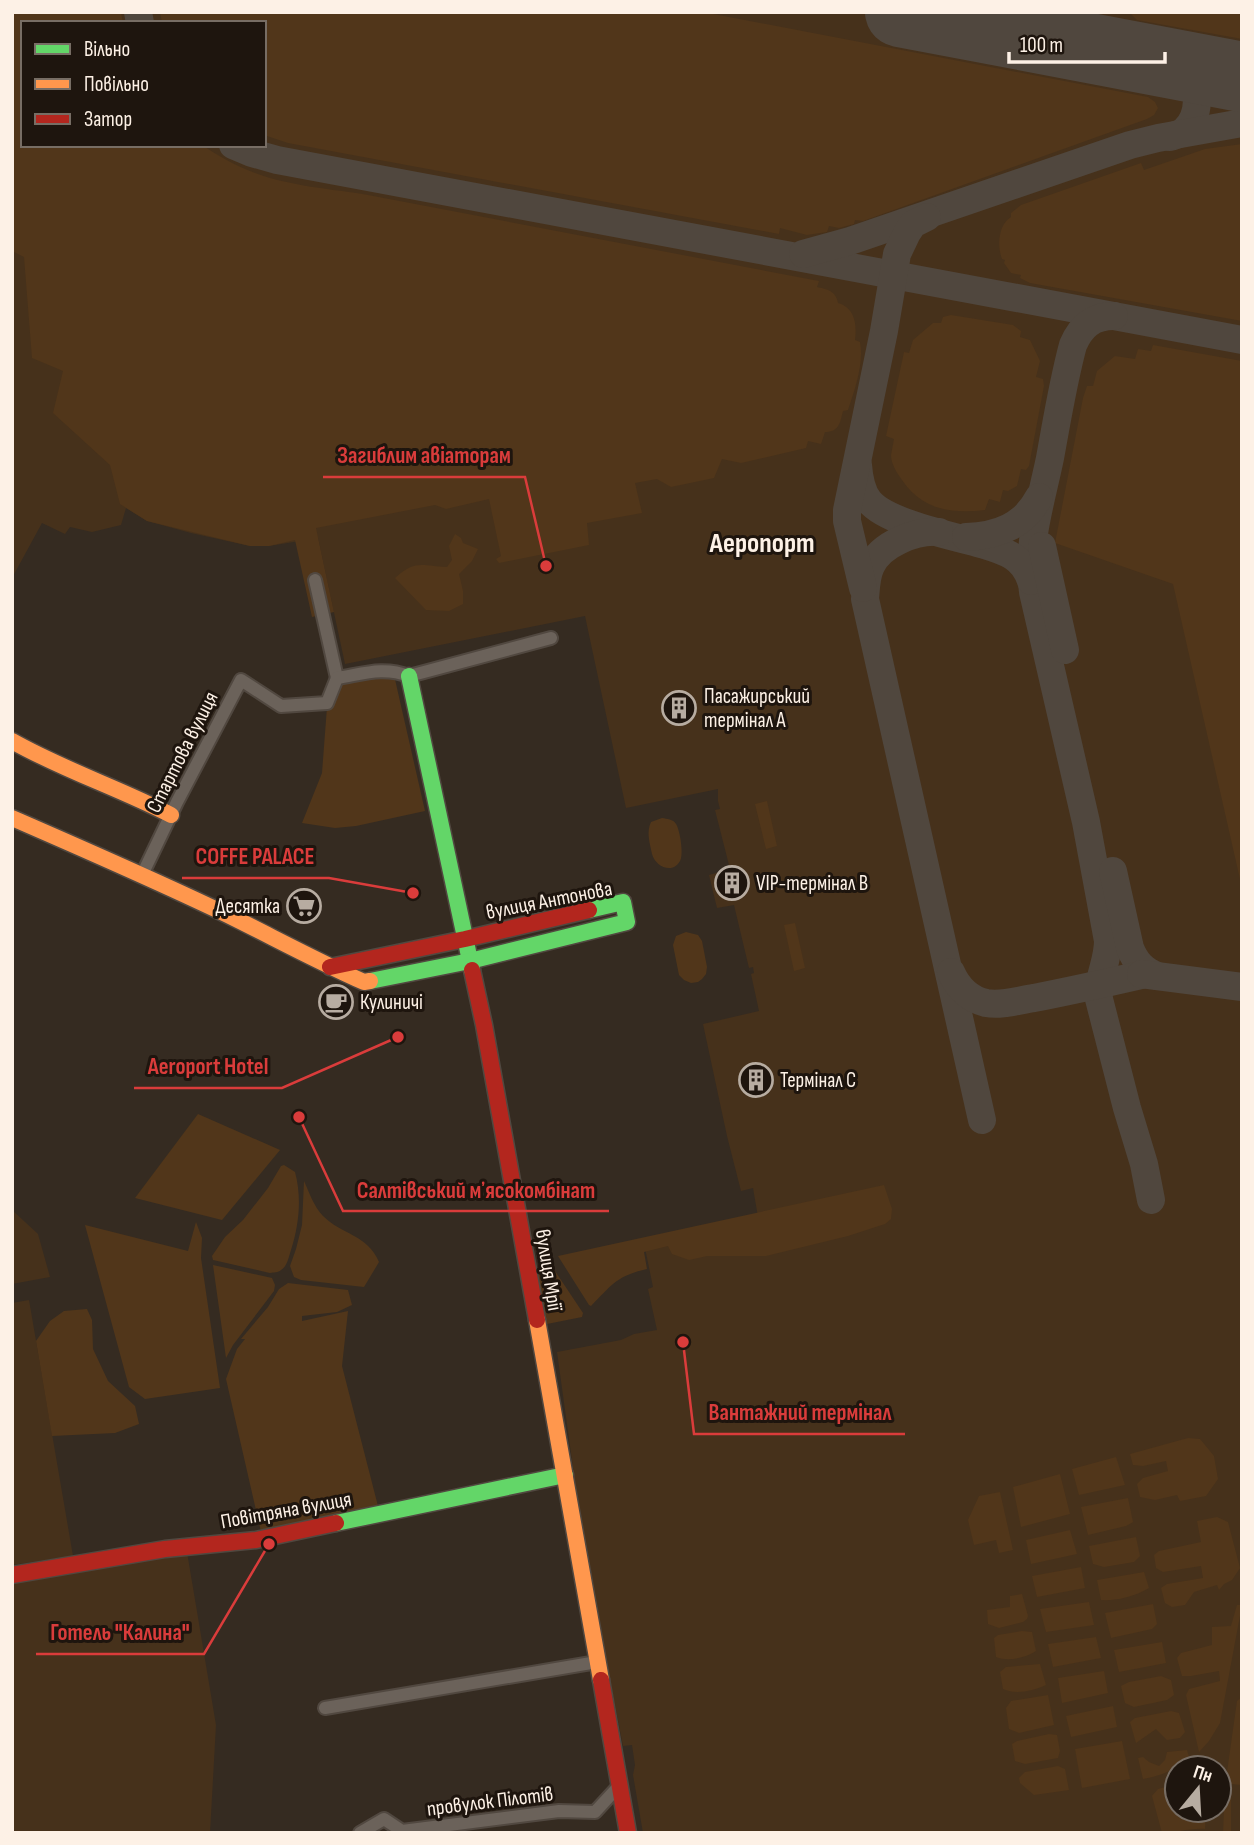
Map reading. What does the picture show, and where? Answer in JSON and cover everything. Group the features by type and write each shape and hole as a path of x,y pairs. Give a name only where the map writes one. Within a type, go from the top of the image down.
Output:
{"street":[{"path":"315,580 337,678 384,670 409,676 551,639"},
{"name":"вулиця Мрії","path":"409,676 425,741 495,1081 628,1833"},
{"name":"Стартова вулиця","path":"142,875 241,680 281,706 327,704 337,678"},
{"path":"12,741 30,752 145,800 171,815"},
{"name":"вулиця Антонова","path":"12,818 142,875 330,967 365,982 470,961 627,922 623,902 330,967"},
{"name":"Повітряна вулиця","path":"12,1575 165,1549 256,1539 565,1475"},
{"path":"325,1707 597,1662"},
{"name":"провулок Пілотів","path":"360,1833 384,1819 402,1831 559,1811 595,1812 619,1786"}],"shaded area":[{"path":"12,12 1242,12 1242,1833 643,1833 633,1775 635,1765 632,1745 623,1746 584,1547 557,1352 657,1330 648,1289 653,1287 644,1243 758,1217 753,1188 741,1191 703,1024 759,1011 751,974 754,973 753,967 749,968 734,905 717,908 709,875 730,869 715,810 720,809 718,789 626,808 585,616 345,664 318,538 269,546 250,546 147,521 126,508 121,525 92,532 70,527 65,534 42,523 12,578"},
{"path":"12,12 121,12 123,21 21,21 21,147 205,147 244,169 293,184 368,195 819,281 817,287 833,293 838,303 851,313 856,328 855,340 860,342 860,368 848,410 843,411 836,429 825,432 821,444 808,441 806,448 741,463 722,459 714,478 671,487 657,479 635,483 642,513 587,523 589,545 499,563 496,559 501,556 489,499 446,509 435,505 316,528 334,612 312,617 295,540 269,546 250,546 147,521 120,504 110,465 53,413 63,371 32,358 24,257 12,251"},
{"path":"160,12 703,12 1148,97 1158,108 1154,115 1147,119 863,221 855,220 854,224 839,228 829,226 827,232 807,235 780,228 779,234 288,143 266,136 266,21 162,21"},
{"path":"1129,12 1242,12 1242,39 1137,20"},
{"path":"1242,144 1242,321 1030,283 1020,278 1021,275 1011,273 1002,259 999,248 1001,230 1011,213 1021,205 1141,163 1144,170 1205,149"},
{"path":"951,315 1013,325 1021,331 1020,337 1030,340 1040,361 1036,377 1043,379 1044,386 1029,466 1026,470 1021,469 1017,486 1008,491 1003,490 1000,502 989,499 985,510 939,508 919,498 895,468 891,455 894,439 886,436 904,352 909,353 913,340 933,323 941,323 943,317"},
{"path":"1153,345 1242,361 1242,888 1173,584 1055,543 1087,386 1093,386 1097,371 1115,356 1135,359 1138,349 1151,351"},
{"path":"455,534 463,543 478,549 472,561 459,574 463,604 449,611 426,610 395,578 414,566 447,567 452,560 449,546"},
{"path":"394,675 425,811 356,826 335,828 302,823 322,773 327,707 334,705 340,682"},
{"path":"767,801 777,846 766,849 755,804"},
{"path":"662,818 675,822 680,837 681,858 673,868 660,865 652,854 649,838 651,822"},
{"path":"795,923 805,968 794,971 784,925"},
{"path":"686,932 698,935 702,941 707,967 706,974 698,982 691,983 679,975 673,945 676,936"},
{"path":"198,1114 280,1150 222,1220 135,1198"},
{"path":"284,1165 295,1172 299,1202 296,1231 285,1266 279,1272 270,1273 213,1260 212,1256 225,1237 243,1220"},
{"path":"304,1181 314,1204 323,1216 361,1240 374,1253 379,1262 364,1287 294,1277 290,1266 302,1225"},
{"path":"884,1185 892,1209 891,1219 885,1224 766,1256 707,1256 689,1260 672,1254 668,1246 644,1252 647,1269 621,1278 591,1306 558,1256"},
{"path":"12,1210 38,1234 50,1277 12,1284"},
{"path":"196,1222 202,1238 201,1258 220,1388 145,1399 129,1387 85,1225 188,1251"},
{"path":"549,1262 583,1313 582,1317 547,1324 537,1271 543,1263"},
{"path":"213,1265 272,1278 275,1285 274,1291 226,1358"},
{"path":"288,1283 348,1290 352,1305 337,1312 302,1316 302,1321 348,1311 342,1366 379,1510 261,1532 226,1379 237,1349 245,1339 241,1339 268,1307 279,1289"},
{"path":"29,1300 73,1556 12,1565 12,1303"},
{"path":"87,1309 92,1320 93,1349 108,1381 135,1406 139,1424 115,1433 52,1436 36,1341 50,1321 64,1311"},
{"path":"1188,1438 1200,1439 1214,1456 1218,1479 1206,1496 1180,1501 1177,1495 1155,1500 1140,1497 1137,1484 1143,1478 1168,1471 1166,1461 1143,1466 1133,1465 1130,1454"},
{"path":"1116,1457 1125,1485 1079,1495 1072,1469"},
{"path":"1060,1474 1070,1514 1021,1527 1013,1487"},
{"path":"1000,1492 1013,1550 999,1553 996,1540 974,1545 968,1520 979,1496"},
{"path":"1128,1498 1133,1522 1088,1535 1081,1507"},
{"path":"1217,1517 1228,1522 1240,1568 1232,1580 1219,1590 1217,1585 1194,1592 1185,1605 1172,1607 1165,1603 1161,1588 1167,1584 1203,1578 1201,1566 1163,1572 1156,1568 1154,1555 1159,1551 1201,1542 1197,1521"},
{"path":"1070,1530 1077,1554 1031,1564 1026,1540"},
{"path":"1136,1537 1140,1556 1134,1562 1104,1567 1093,1564 1089,1546"},
{"path":"187,1552 216,1725 210,1833 12,1833 12,1583"},
{"path":"1081,1567 1085,1588 1037,1597 1032,1576"},
{"path":"1144,1572 1149,1588 1126,1597 1101,1600 1097,1580"},
{"path":"1022,1594 1027,1619 999,1628 988,1624 987,1610 1010,1607 1010,1596"},
{"path":"1089,1602 1094,1625 1046,1632 1040,1609"},
{"path":"1153,1604 1157,1624 1152,1629 1111,1638 1105,1613"},
{"path":"1237,1605 1242,1605 1220,1723 1199,1752 1186,1695 1189,1689 1220,1681 1219,1671 1182,1676 1177,1658 1181,1653 1212,1645 1212,1627 1231,1626"},
{"path":"1022,1631 1032,1632 1036,1651 1016,1658 996,1657 994,1638"},
{"path":"1096,1637 1101,1658 1053,1667 1048,1644"},
{"path":"1162,1642 1166,1663 1119,1672 1114,1650"},
{"path":"1040,1664 1046,1685 1024,1692 1003,1689 1000,1672 1006,1667"},
{"path":"1104,1671 1108,1693 1062,1703 1058,1678"},
{"path":"1161,1676 1171,1680 1174,1695 1167,1700 1134,1707 1125,1703 1121,1686"},
{"path":"1048,1695 1054,1725 1019,1733 1009,1729 1006,1708 1011,1701"},
{"path":"1242,1697 1242,1785 1233,1784 1233,1754 1230,1754 1237,1701"},
{"path":"1113,1706 1117,1727 1071,1737 1066,1716"},
{"path":"1171,1711 1179,1713 1185,1732 1180,1738 1167,1740 1156,1729 1136,1743 1130,1722 1135,1718"},
{"path":"1049,1734 1057,1735 1060,1751 1058,1758 1025,1764 1015,1761 1012,1744"},
{"path":"1122,1741 1130,1779 1082,1788 1075,1749"},
{"path":"1187,1750 1188,1754 1166,1754"},
{"path":"1143,1757 1159,1766 1163,1762 1163,1774 1143,1779 1138,1758"},
{"path":"1058,1766 1065,1769 1069,1790 1034,1795 1020,1783 1019,1778 1025,1772"},
{"path":"1163,1788 1163,1824 1205,1824 1205,1829 1162,1833 1152,1796"},
{"path":"1223,1824 1231,1824 1231,1833 1223,1833"}],"taxiway":[{"path":"138,12 140,21"},
{"path":"964,24 992,12"},
{"path":"1079,12 1098,37 1125,55"},
{"path":"1170,137 1182,132 1190,124 1197,102 1192,79 1184,70 1172,64"},
{"path":"803,254 850,241 1130,145 1242,123"},
{"path":"238,147 277,160 1242,340"},
{"path":"863,588 847,521 847,510 897,254 913,224 927,217"},
{"path":"1114,316 1089,323 1073,345 1036,524 1031,575 1086,822 1108,941 1099,999 1144,1164 1151,1200"},
{"path":"858,465 864,493 878,509 921,528 1005,552 1018,560 1031,581"},
{"path":"966,537 1009,528 1026,515 1039,497"},
{"path":"939,532 910,536 883,551 869,570 865,599 982,1120"},
{"path":"1042,546 1065,650"},
{"path":"1113,871 1130,948 1140,965 1157,976"},
{"path":"951,972 969,996 992,1004 1034,998 1141,975"},
{"path":"1141,974 1242,987"}],"runway":[{"path":"900,12 1242,77"}],"traffic: fast":[{"path":"409,676 472,970"},
{"path":"370,981 470,961 627,922 623,902 589,910"},
{"path":"336,1523 565,1475"}],"traffic: slow":[{"path":"12,741 171,815"},
{"path":"12,818 238,920 348,975 364,982 370,981"},
{"path":"537,1320 601,1680"}],"traffic: jam":[{"path":"330,967 589,910"},
{"path":"472,970 537,1320"},
{"path":"12,1575 165,1549 256,1540 336,1523"},
{"path":"601,1680 628,1833"}],"place":[{"name":"Загиблим авіаторам","path":"546,566"},
{"name":"Пасажирський термінал A","path":"679,708"},
{"name":"VIP-термінал B","path":"732,883"},
{"name":"COFFE PALACE","path":"413,893"},
{"name":"Десятка","path":"304,906"},
{"name":"Кулиничі","path":"336,1002"},
{"name":"Aeroport Hotel","path":"398,1037"},
{"name":"Термінал C","path":"756,1080"},
{"name":"Салтівський мʼясокомбінат","path":"299,1117"},
{"name":"Вантажний термінал","path":"683,1342"},
{"name":"Готель \"Калина\"","path":"269,1544"}],"district":[{"name":"Аеропорт","path":"762,542"}]}
